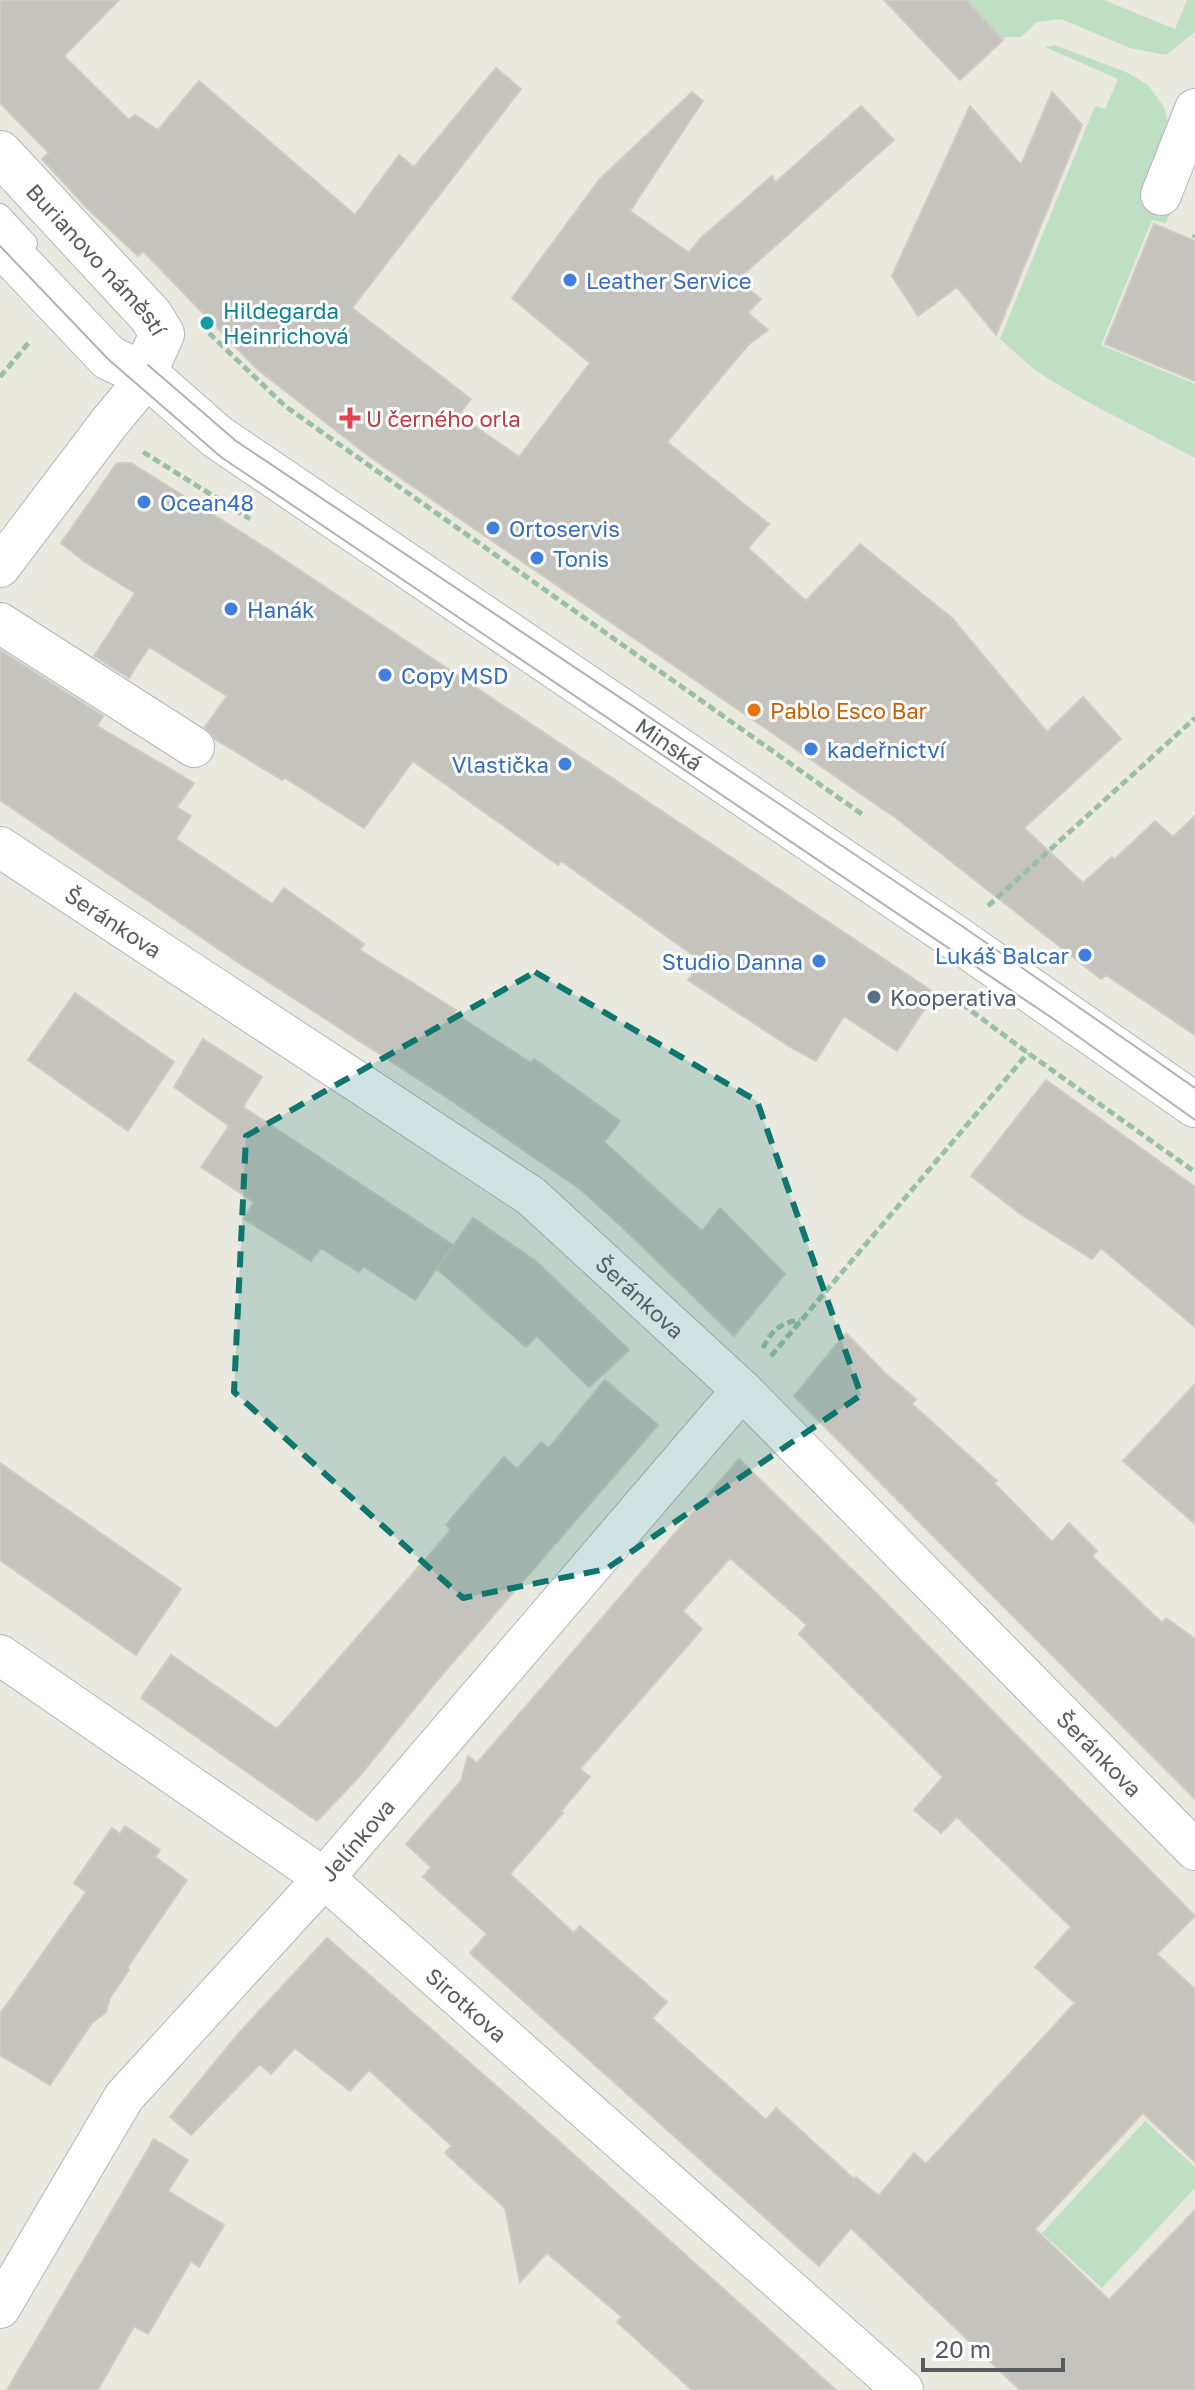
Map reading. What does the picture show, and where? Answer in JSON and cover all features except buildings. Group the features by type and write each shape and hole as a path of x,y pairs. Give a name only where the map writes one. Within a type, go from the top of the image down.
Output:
{"street":[{"path":"1161,195 1195,109"},
{"name":"Burianovo náměstí","path":"0,153 151,316 162,334 140,361 109,423 0,567"},
{"name":"Burianovo náměstí","path":"0,243 109,358 140,361"},
{"name":"Minská","path":"140,361 216,436 947,932 1195,1105"},
{"path":"0,623 194,747"},
{"name":"Šeránkova","path":"0,847 531,1196 752,1378 1195,1850"},
{"name":"Jelínkova","path":"0,2308 124,2097 324,1878 752,1378"},
{"name":"Sirotkova","path":"0,1655 324,1878 903,2390"}],"lane":[{"path":"0,214 95,314"}],"path":[{"path":"207,330 285,406 871,820"},
{"path":"987,907 1195,718"},
{"path":"976,899 999,916"},
{"path":"752,1378 1028,1053 1195,1172"},
{"path":"762,1351 768,1336 785,1322 801,1320"}],"highlighted area":[{"path":"535,972 757,1101 861,1395 606,1569 463,1598 234,1392 246,1136"}],"green space":[{"path":"966,0 1104,0 1175,29 1187,0 1195,0 1195,32 1166,55 1130,48 1061,19 1037,22 1021,37 1005,37 1002,40"},
{"path":"1055,45 1128,73 1148,85 1164,107 1170,130 1175,200 1166,223 1152,220 1101,345 1195,384 1195,458 1082,399 1036,371 1000,339 1095,106 1105,109 1118,79 1045,47"},
{"path":"1145,2121 1195,2167 1195,2188 1102,2288 1042,2233"}],"tram line":[{"path":"0,246 108,359 221,457 1055,1020 1195,1120"},
{"path":"148,365 236,441 959,924 1195,1088"}],"place":[{"name":"Leather Service","path":"570,280"},
{"name":"Hildegarda Heinrichová","path":"207,323"},
{"name":"U černého orla","path":"350,418"},
{"name":"Ocean48","path":"144,502"},
{"name":"Ortoservis","path":"493,528"},
{"name":"Tonis","path":"537,558"},
{"name":"Hanák","path":"231,609"},
{"name":"Copy MSD","path":"385,675"},
{"name":"Pablo Esco Bar","path":"754,710"},
{"name":"kadeřnictví","path":"811,749"},
{"name":"Vlastička","path":"565,764"},
{"name":"Lukáš Balcar","path":"1085,955"},
{"name":"Studio Danna","path":"819,961"},
{"name":"Kooperativa","path":"874,997"}]}
